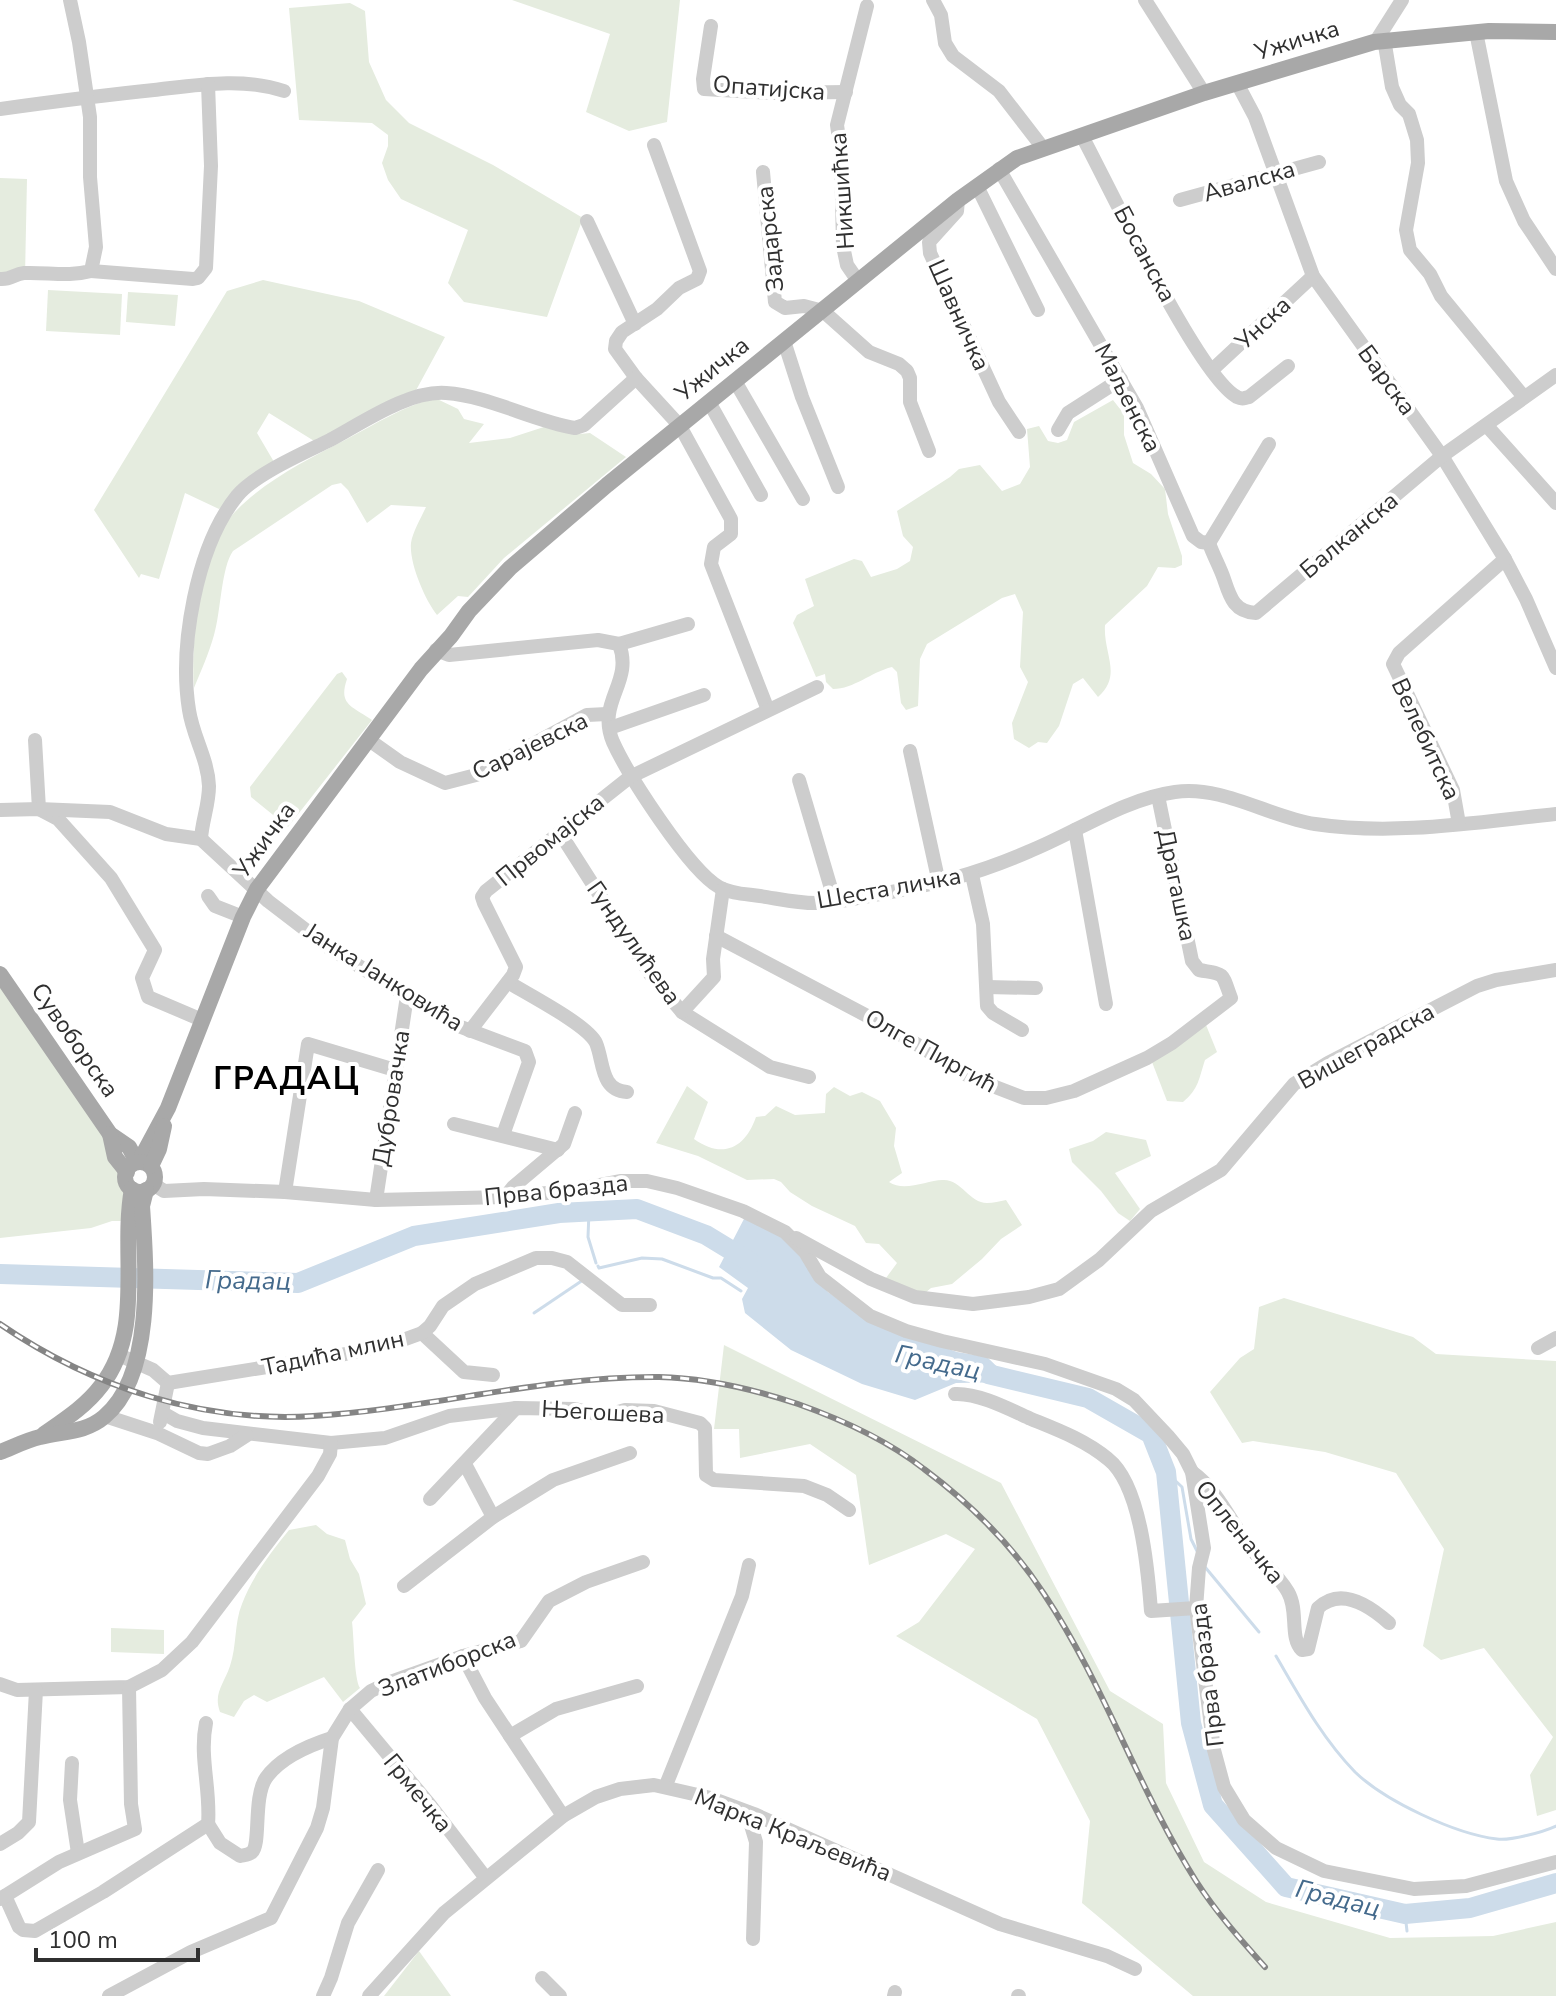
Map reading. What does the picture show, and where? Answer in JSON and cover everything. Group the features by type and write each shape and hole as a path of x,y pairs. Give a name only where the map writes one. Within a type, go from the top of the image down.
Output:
{"main road":[{"name":"Ужичка","path":"136,1224 142,1175 159,1149 168,1108 243,917 257,889 436,650 510,568 958,200 1017,158 1204,93 1380,40 1476,32 1556,32"},
{"name":"Сувоборска","path":"0,974 110,1134 115,1157 142,1175"},
{"path":"0,1452 42,1436 74,1432 105,1416 120,1396 137,1362 145,1306 136,1224"},
{"path":"42,1436 81,1408 100,1388 119,1355 125,1338 136,1224"}],"street":[{"path":"70,0 87,97 96,247 91,271"},
{"path":"933,0 941,15 945,43 953,56 999,91 1043,148"},
{"path":"1145,0 1204,93"},
{"path":"1402,0 1380,40 1392,87 1400,105 1409,114 1417,140 1418,163 1406,230 1410,250 1430,274 1441,296 1524,397"},
{"name":"Никшићка","path":"858,281 847,265 842,234 841,153 837,125 867,6"},
{"name":"Опатијска","path":"711,26 704,89 774,93 846,92"},
{"path":"1476,32 1506,181 1519,212 1556,269"},
{"path":"0,109 208,84 246,83 284,91"},
{"name":"Барска","path":"1237,83 1255,117 1313,276 1442,456 1505,559 1556,668"},
{"path":"0,279 11,280 21,273 81,274 91,271 198,278 209,261 211,166 208,84"},
{"name":"Босанска","path":"1082,136 1174,309 1212,370 1234,394 1243,398 1249,397 1288,366"},
{"path":"654,145 700,271 697,279 679,288 657,309 622,332 615,349 636,378 680,426 731,519 731,534 714,547 711,564 768,710"},
{"name":"Авалска","path":"1180,200 1319,162"},
{"name":"Маљенска","path":"999,169 1121,379 1150,435 1193,536 1209,543 1226,591 1235,605 1256,613"},
{"name":"Задарска","path":"763,172 775,302 785,308 804,306 823,311"},
{"path":"977,186 1038,310"},
{"name":"Шавничка","path":"958,200 957,211 929,242 930,253 999,402 1019,432"},
{"path":"587,221 635,324"},
{"name":"Унска","path":"1212,370 1313,276"},
{"path":"823,311 869,352 899,364 907,371 910,402 929,451"},
{"path":"784,341 802,397 838,487"},
{"name":"Балканска","path":"1256,613 1442,456 1556,375"},
{"path":"0,810 110,812 166,834 201,839 209,785 205,760 188,709 187,655 204,561 217,528 238,494 277,467 415,396 446,393 469,397 575,428 584,425 636,378"},
{"path":"1058,430 1068,413 1121,379"},
{"path":"735,381 803,499"},
{"path":"709,402 761,495"},
{"path":"1487,426 1556,503"},
{"path":"1209,543 1269,444"},
{"name":"Велебитска","path":"1459,824 1453,790 1393,664 1399,653 1505,559"},
{"path":"436,650 449,655 598,640 619,644 688,624"},
{"path":"619,644 623,670 608,721 630,777 695,865 723,889 713,981 682,1012"},
{"name":"Првомајска","path":"508,982 516,967 482,897 486,891 630,777 817,687"},
{"name":"Сарајевска","path":"369,740 400,762 445,783 476,775 587,715 608,721 704,695"},
{"path":"35,740 39,809"},
{"path":"910,751 939,883"},
{"path":"799,780 835,902"},
{"name":"Шеста личка","path":"723,889 807,903 835,902 939,883 972,875 1173,792 1209,792 1317,824 1404,828 1556,814"},
{"name":"Драгашка","path":"1158,796 1192,961 1199,970 1218,971 1231,998"},
{"path":"39,809 58,819 111,878 151,941 155,950 142,978 148,997 202,1020"},
{"path":"202,822 218,827"},
{"path":"1075,830 1106,1004"},
{"name":"Гундулићева","path":"560,833 650,974 682,1012 770,1067 809,1077"},
{"name":"Јанка Јанковића","path":"201,839 268,901 328,947 470,1031 525,1051 529,1062 503,1135"},
{"path":"972,875 983,924 989,1010 1022,1030"},
{"path":"208,896 215,906 243,917"},
{"name":"Олге Пиргић","path":"716,936 890,1028 972,1078 1024,1098 1046,1098 1074,1091 1147,1058 1231,998"},
{"name":"Вишеградска","path":"785,1232 871,1279 915,1297 973,1304 1029,1297 1059,1289 1099,1260 1151,1211 1221,1170 1294,1084 1328,1063 1477,986 1556,970"},
{"path":"470,1031 508,982 583,1028 596,1042 607,1080 620,1091 627,1092"},
{"path":"987,987 1036,988"},
{"name":"Дубровачка","path":"376,1200 407,996"},
{"path":"285,1192 308,1044 395,1070"},
{"path":"505,1197 558,1150 569,1135 575,1113"},
{"path":"454,1124 558,1150"},
{"name":"Прва бразда","path":"142,1175 164,1191 285,1192 376,1200 505,1197 568,1191 620,1181 647,1181 743,1211 785,1232 805,1252 820,1277 870,1316 942,1341 1045,1364 1116,1389 1134,1400 1168,1436 1183,1454 1192,1472 1203,1553 1192,1608 1214,1750 1224,1787 1244,1820 1276,1848 1324,1871 1414,1889 1466,1886 1556,1862"},
{"name":"Тадића млин","path":"168,1383 390,1344 422,1333 443,1306 475,1284 536,1258 567,1262 622,1305 650,1305"},
{"path":"422,1333 464,1372 493,1375"},
{"path":"1538,1348 1556,1338"},
{"path":"119,1355 153,1370 168,1383 157,1433"},
{"path":"955,1394 1005,1407 1076,1437 1111,1461 1129,1490 1143,1541 1151,1611 1192,1608"},
{"path":"430,1499 516,1408"},
{"name":"Његошева","path":"163,1413 177,1421 203,1428 331,1443 385,1438 449,1416 516,1408 575,1409 604,1416 625,1410 679,1416 700,1423 705,1428 706,1475 714,1480 804,1486 827,1495 849,1510"},
{"path":"105,1416 157,1433 199,1453 208,1454 230,1446 247,1435"},
{"path":"0,1684 17,1690 129,1687 162,1670 192,1642 318,1476 330,1454 331,1443"},
{"path":"404,1586 493,1517 553,1480 630,1453"},
{"path":"465,1464 493,1517"},
{"name":"Опленачка","path":"1192,1472 1201,1478 1245,1540 1289,1593 1295,1610 1295,1639 1302,1650 1308,1649 1318,1608 1332,1599 1358,1600 1389,1623"},
{"path":"1197,1512 1220,1503"},
{"name":"Златиборска","path":"109,1996 191,1952 271,1918 322,1815 332,1738 350,1709 371,1691 463,1656 521,1641 549,1601 586,1582 643,1562"},
{"path":"666,1785 742,1596 749,1565"},
{"path":"463,1656 485,1698 563,1816"},
{"path":"510,1736 556,1709 637,1686"},
{"path":"129,1687 131,1804 135,1829 50,1867 2,1897 19,1927 35,1931 103,1892 208,1824"},
{"path":"0,1844 24,1829 30,1816 36,1690"},
{"name":"Грмечка","path":"350,1709 485,1877"},
{"path":"206,1723 203,1739 209,1796 208,1824 227,1850 240,1856 250,1853 256,1845 256,1811 265,1780 290,1758 332,1738"},
{"path":"72,1763 70,1808 78,1853"},
{"name":"Марка Краљевића","path":"369,1996 401,1963 424,1933 485,1877 563,1816 596,1797 620,1789 666,1785 747,1812 1000,1924 1107,1956 1135,1969"},
{"path":"747,1812 756,1842 753,1939"},
{"path":"323,1996 348,1923 378,1870"},
{"path":"542,1978 560,1996"}],"shaded area":[{"path":"512,0 680,0 667,122 629,131 586,112 610,34"},
{"path":"350,3 365,11 369,62 386,100 409,123 493,165 583,218 547,317 464,302 448,283 468,230 401,199 388,180 382,163 388,135 372,123 299,120 289,8"},
{"path":"0,178 27,179 25,276 0,273"},
{"path":"263,280 359,301 445,337 414,394 319,444 269,413 257,433 277,467 219,509 185,493 159,579 141,574 139,578 94,510 227,291"},
{"path":"48,290 122,294 120,335 46,331"},
{"path":"128,292 178,295 175,326 126,322"},
{"path":"435,398 458,409 464,419 484,424 469,443 510,438 547,426 580,434 590,433 626,457 504,558 468,597 458,596 437,615 419,581 411,551 413,534 426,507 391,505 367,523 348,490 341,483 332,485 233,551 226,568 214,635 194,688 194,646 200,596 213,548 234,513 259,491 302,463 390,416"},
{"path":"1113,400 1124,414 1124,435 1133,463 1151,474 1165,489 1168,514 1182,565 1175,568 1158,567 1147,586 1105,625 1111,672 1105,689 1098,697 1083,678 1073,684 1059,726 1047,743 1038,742 1029,748 1014,739 1012,723 1028,682 1020,667 1023,612 1015,594 1002,598 927,644 920,659 918,706 906,710 901,703 897,672 892,667 841,688 833,689 826,682 825,674 816,677 793,623 797,615 814,606 805,579 854,559 862,561 871,577 897,569 910,561 913,547 903,536 897,511 959,469 980,465 1002,491 1020,484 1030,467 1027,429 1039,426 1048,441 1058,443 1067,440 1074,422"},
{"path":"342,672 347,679 346,700 372,720 288,827 251,797 250,787 337,674"},
{"path":"0,976 110,1134 128,1185 128,1221 0,1238"},
{"path":"1206,1025 1217,1052 1205,1060 1198,1083 1183,1102 1167,1101 1152,1062"},
{"path":"687,1086 708,1102 694,1139 704,1145 723,1149 739,1143 746,1137 756,1117 765,1116 776,1106 795,1115 825,1113 826,1094 834,1087 850,1096 862,1092 880,1101 896,1128 894,1146 902,1173 889,1182 902,1186 950,1181 981,1202 1006,1200 1022,1225 1001,1239 952,1284 931,1288 925,1293 907,1289 886,1278 897,1263 879,1244 866,1243 855,1226 812,1206 781,1182 774,1179 747,1180 698,1156 656,1143"},
{"path":"1106,1132 1146,1140 1151,1156 1115,1173 1140,1209 1130,1221 1118,1213 1072,1162 1069,1149 1093,1141"},
{"path":"1284,1298 1413,1337 1436,1354 1556,1361 1556,1810 1537,1816 1530,1775 1553,1737 1484,1648 1441,1660 1423,1646 1444,1549 1396,1473 1325,1452 1253,1441 1242,1443 1210,1392 1240,1358 1254,1349 1259,1307"},
{"path":"724,1345 1001,1483 1110,1691 1163,1724 1166,1783 1204,1862 1266,1902 1390,1938 1493,1936 1556,1922 1556,1996 1193,1996 1082,1903 1090,1821 1037,1719 896,1636 919,1622 975,1549 946,1534 869,1565 856,1475 810,1444 740,1458 739,1429 714,1429"},
{"path":"316,1525 327,1534 345,1540 350,1559 359,1574 366,1604 352,1622 355,1667 360,1688 343,1702 324,1677 267,1702 254,1695 244,1701 234,1717 220,1712 219,1694 232,1658 239,1611 251,1584 289,1530"},
{"path":"111,1628 164,1630 164,1654 111,1652"},
{"path":"419,1951 451,1996 384,1996"}],"water":[{"path":"745,1217 788,1241 828,1292 865,1319 957,1352 987,1357 1013,1382 956,1383 915,1400 862,1384 791,1350 745,1313 742,1299 748,1288 719,1267"}],"waterway":[{"name":"Градац","path":"0,1274 298,1283 414,1236 559,1213 637,1209 706,1235 752,1263"},
{"path":"589,1212 588,1237 596,1263"},
{"path":"598,1266 642,1258 662,1259 713,1278 721,1278 741,1291"},
{"path":"534,1313 583,1280"},
{"name":"Градац","path":"988,1374 1088,1398 1151,1434 1166,1472 1191,1723 1213,1805 1286,1887 1405,1914 1470,1908 1556,1883"},
{"path":"1166,1472 1182,1487 1191,1539 1198,1553"},
{"path":"1205,1567 1259,1632"},
{"path":"1276,1656 1332,1745 1355,1772 1402,1805 1461,1830 1497,1839 1510,1839 1556,1826"},
{"path":"1405,1914 1407,1931"}],"railway":[{"path":"0,1324 72,1366 110,1383 189,1407 230,1413 271,1417 313,1416 400,1407 572,1382 659,1377 712,1382 764,1394 815,1410 864,1432 910,1459 958,1496 990,1526 1032,1576 1085,1664 1175,1846 1220,1914 1265,1967"}],"district":[{"name":"ГРАДАЦ","path":"287,1078"}]}
